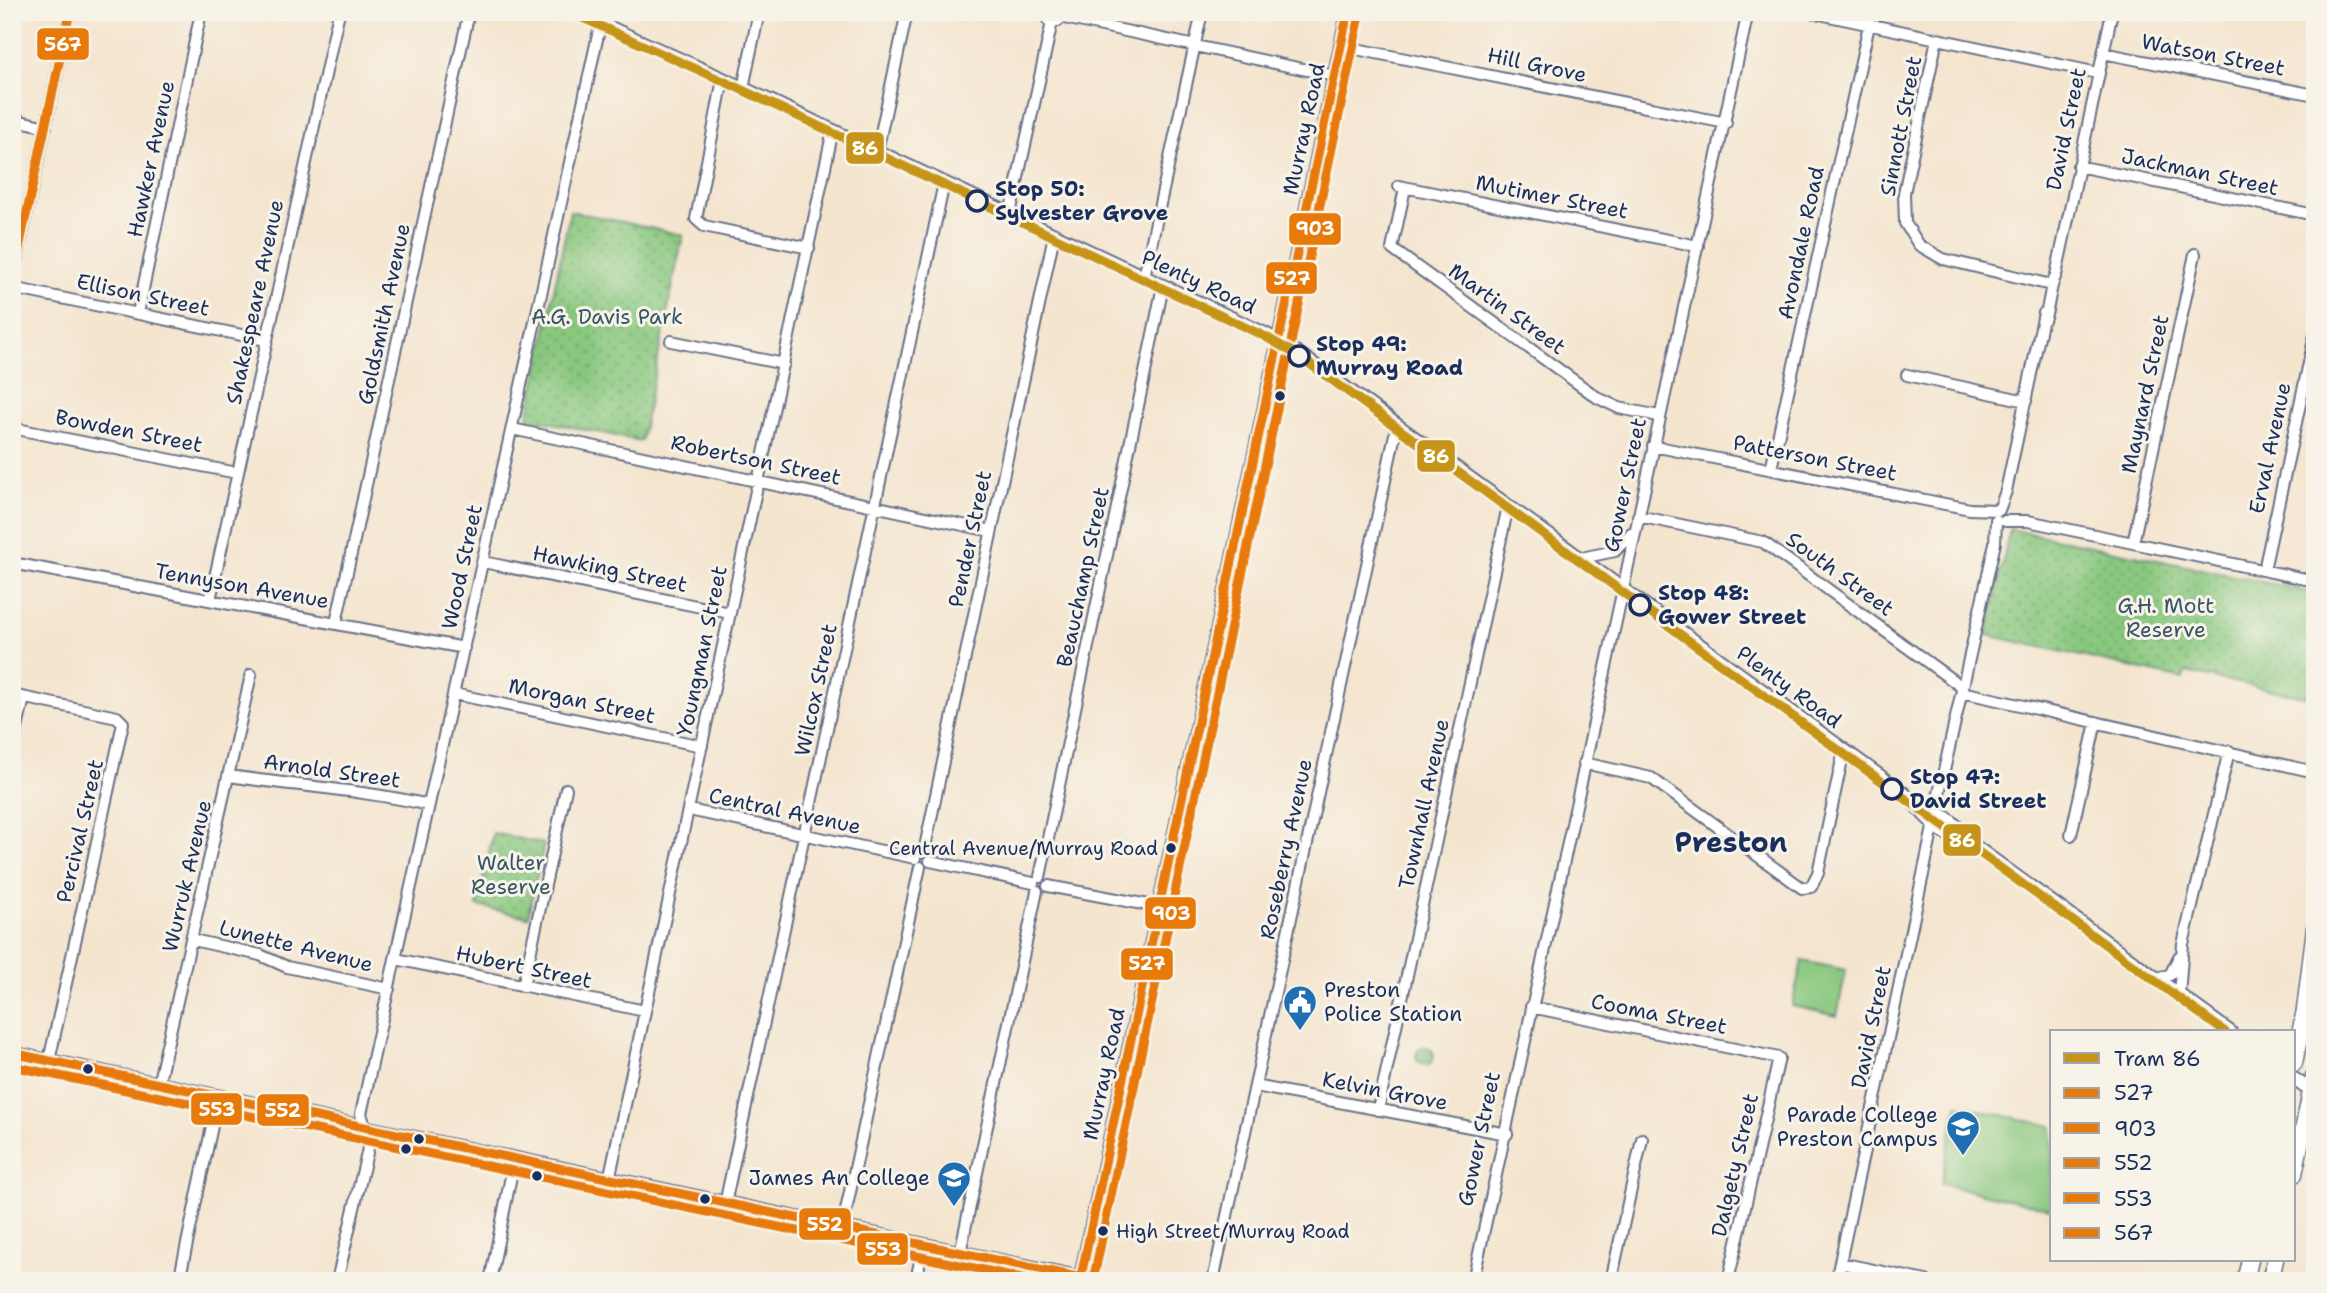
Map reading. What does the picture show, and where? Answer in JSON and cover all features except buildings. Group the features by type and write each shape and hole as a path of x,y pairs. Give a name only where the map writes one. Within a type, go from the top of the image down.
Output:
{"highway":[{"path":"2296,1055 2311,992 2315,928"},
{"path":"2296,1166 2314,1093 2315,1073"},
{"path":"2245,1281 2250,1262"},
{"path":"2270,1281 2275,1262"}],"main road":[{"name":"Plenty Road","path":"575,12 602,18 723,79 1279,341 1844,750 1919,806 1921,813 1934,817 1958,841 1966,840 2227,1030"},
{"name":"Murray Road","path":"1080,1279 1348,12"},
{"path":"12,1053 609,1181 1097,1281"},
{"path":"2296,1080 2314,1093"}],"street":[{"path":"12,282 70,12"},
{"name":"Hawker Avenue","path":"138,313 201,12"},
{"name":"Shakespeare Avenue","path":"210,600 339,12"},
{"name":"Goldsmith Avenue","path":"336,623 469,12"},
{"path":"743,88 759,12"},
{"path":"877,151 906,12"},
{"path":"1144,277 1202,12"},
{"name":"Gower Street","path":"1472,1281 1525,1021 1531,1007 1726,123 1748,12"},
{"path":"1810,12 2098,73"},
{"name":"David Street","path":"1836,1281 1934,817 2044,320 2051,299 2049,284 2056,275 2077,166 2112,12"},
{"path":"1010,214 1050,15 1335,76"},
{"name":"Wood Street","path":"337,1281 370,1140 361,1114 602,18"},
{"name":"Avondale Road","path":"1771,469 1869,25"},
{"name":"Sinnott Street","path":"1937,39 1903,193 1905,223 1919,245 1943,259 2049,284"},
{"name":"Hill Grove","path":"1341,46 1726,123"},
{"name":"Watson Street","path":"2103,53 2315,95"},
{"path":"723,79 696,219 704,226 809,248"},
{"path":"12,119 46,127"},
{"name":"Youngman Street","path":"609,1181 833,130"},
{"name":"Jackman Street","path":"2077,166 2315,215"},
{"name":"Wilcox Street","path":"725,1204 944,183"},
{"name":"Mutimer Street","path":"1402,187 1698,246"},
{"name":"Martin Street","path":"1402,187 1392,249 1598,398 1619,408 1660,416"},
{"name":"Pender Street","path":"842,1229 1054,234"},
{"name":"Maynard Street","path":"2133,542 2195,254"},
{"name":"Beauchamp Street","path":"960,1253 1163,286"},
{"name":"Ellison Street","path":"12,288 266,340"},
{"name":"Erval Avenue","path":"2264,570 2315,335"},
{"path":"671,341 784,364"},
{"path":"1907,375 2026,401"},
{"name":"Roseberry Avenue","path":"1213,1281 1397,425"},
{"name":"Bowden Street","path":"12,428 237,473"},
{"name":"Robertson Street","path":"512,429 991,531"},
{"name":"Patterson Street","path":"1653,446 2315,581"},
{"name":"Townhall Avenue","path":"1378,1110 1508,506"},
{"path":"1581,558 1615,551 1637,520"},
{"name":"South Street","path":"1637,520 1763,542 1963,690 2312,769"},
{"name":"Hawking Street","path":"483,562 730,613"},
{"name":"Tennyson Avenue","path":"12,563 464,648"},
{"name":"Wurruk Avenue","path":"158,1084 251,675"},
{"name":"Morgan Street","path":"454,694 702,746"},
{"path":"12,750 18,696"},
{"name":"Percival Street","path":"18,696 117,717 123,723 49,1061"},
{"path":"2071,835 2096,722"},
{"path":"1584,763 1651,778 1802,888 1811,887 1818,873 1844,750"},
{"path":"2155,978 2171,974 2183,944 2229,751"},
{"name":"Arnold Street","path":"229,776 322,788 346,788 429,805"},
{"path":"523,986 566,789"},
{"name":"Central Avenue","path":"689,810 1159,907"},
{"name":"Lunette Avenue","path":"192,940 260,955 287,967 389,989"},
{"path":"2179,995 2183,944"},
{"name":"Hubert Street","path":"396,959 645,1011"},
{"name":"Cooma Street","path":"1531,1007 1779,1058"},
{"name":"Dalgety Street","path":"1728,1281 1779,1058"},
{"name":"Kelvin Grove","path":"1255,1086 1503,1134"},
{"path":"179,1281 218,1098"},
{"path":"1611,1281 1642,1139"},
{"path":"490,1281 514,1161"},
{"path":"916,1281 923,1246"},
{"path":"1840,1263 1926,1281"}],"green space":[{"name":"A.G. Davis Park","path":"570,211 683,235 641,441 528,418"},
{"name":"G.H. Mott Reserve","path":"2010,529 2315,593 2315,694 2308,693 2306,697 2185,672 2183,679 1987,635"},
{"name":"Walter Reserve","path":"493,833 544,844 528,917 477,906"},
{"path":"1802,961 1846,970 1837,1016 1792,1006"},
{"path":"1425,1047 1431,1050 1434,1056 1431,1062 1425,1065 1419,1062 1416,1056 1419,1050"},
{"path":"1957,1105 2050,1126 2050,1209 1941,1184"}],"tram line":[{"name":"86","path":"569,12 723,81 1264,336 1299,356 2222,1030"}],"transit line":[{"name":"567","path":"12,281 70,12"},
{"name":"527","path":"1080,1281 1348,12"},
{"name":"903","path":"1093,1281 1360,15"},
{"name":"552","path":"12,1053 1096,1281"},
{"name":"553","path":"12,1066 1036,1281"}],"place":[{"name":"Stop 50: Sylvester Grove","path":"977,201"},
{"name":"Stop 49: Murray Road","path":"1299,356"},
{"name":"Stop 48: Gower Street","path":"1640,605"},
{"name":"Stop 47: David Street","path":"1892,789"},
{"name":"Central Avenue/Murray Road","path":"1171,848"},
{"name":"Preston Police Station","path":"1300,1032"},
{"name":"Parade College Preston Campus","path":"1963,1157"},
{"name":"James An College","path":"954,1208"},
{"name":"High Street/Murray Road","path":"1103,1231"}],"district":[{"name":"Preston","path":"1731,842"}]}
